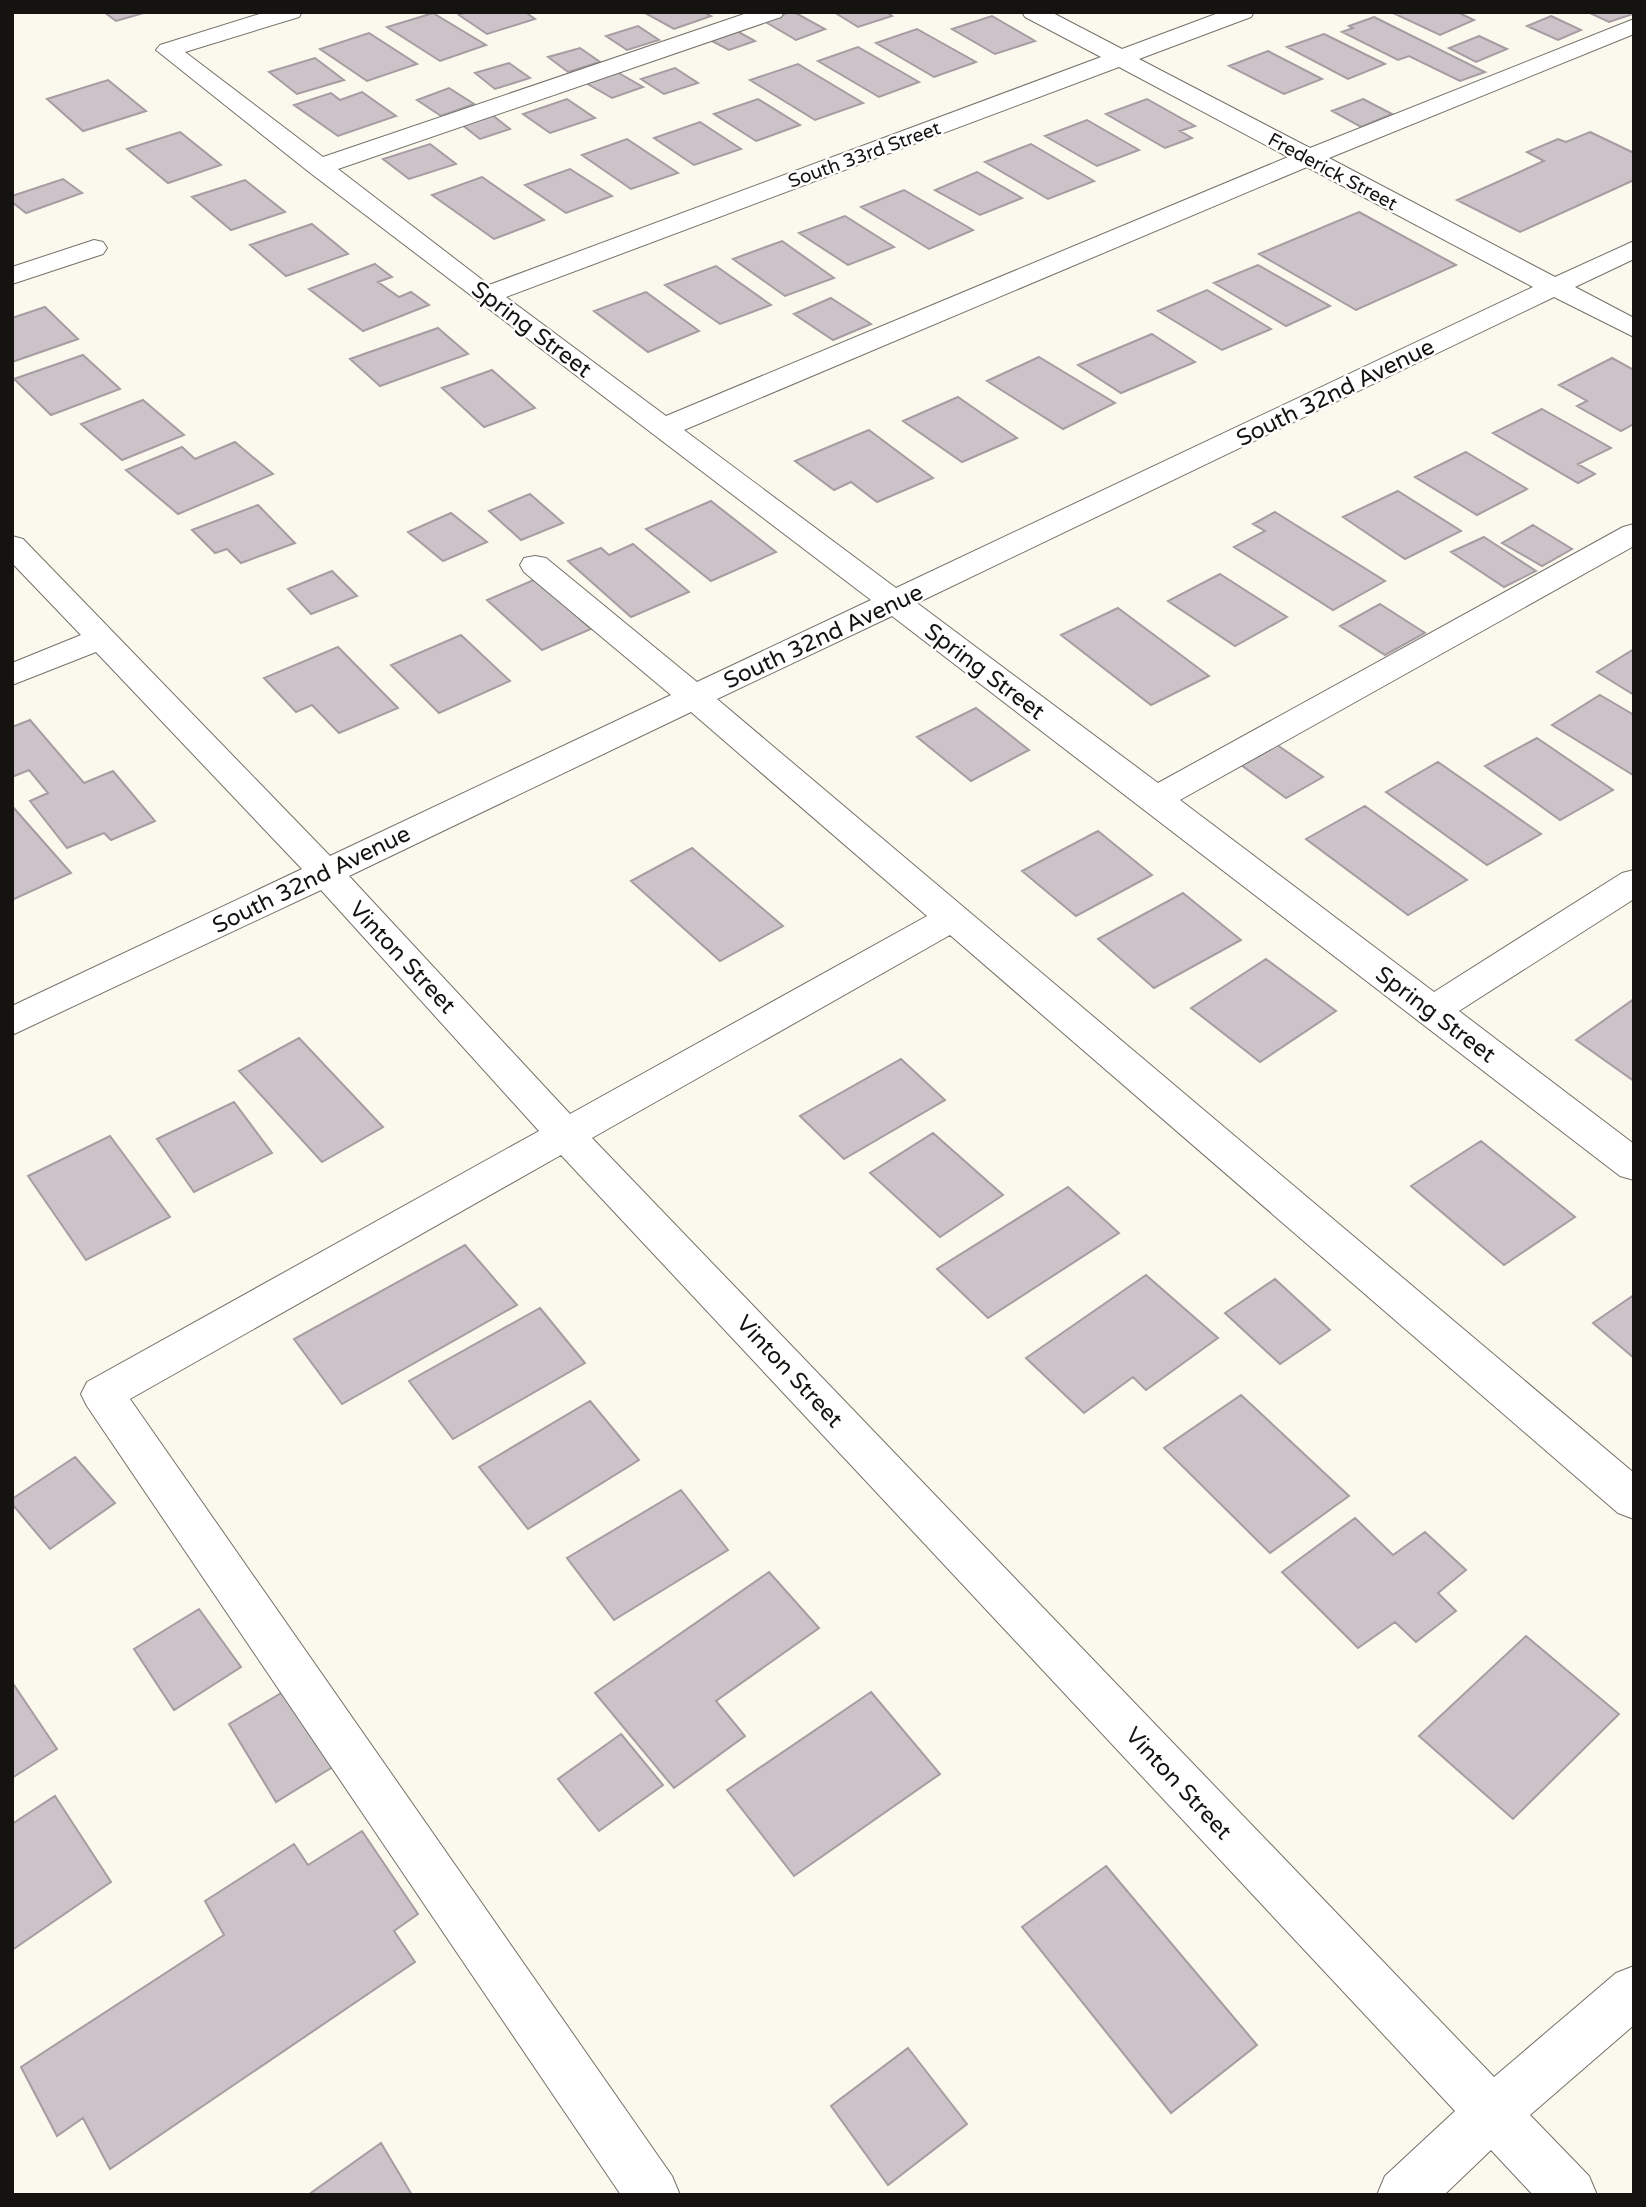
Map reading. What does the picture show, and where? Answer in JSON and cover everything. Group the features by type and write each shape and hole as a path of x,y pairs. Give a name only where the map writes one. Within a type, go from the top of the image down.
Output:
{"street":[{"name":"Spring Street","path":"291,12 168,50 486,295 1156,799 1634,1165"},
{"path":"318,167 773,12"},
{"name":"Frederick Street","path":"1032,12 1634,329"},
{"name":"South 33rd Street","path":"486,295 1243,12"},
{"path":"663,428 1309,158 1634,26"},
{"path":"12,276 94,248"},
{"name":"South 32nd Avenue","path":"12,1022 1634,249"},
{"path":"1156,799 1634,533"},
{"name":"Vinton Street","path":"12,545 325,872 567,1136 1570,2195"},
{"path":"535,565 693,696 1634,1500"},
{"path":"12,675 100,639"},
{"path":"1432,1011 1634,881"},
{"path":"653,2195 102,1394 952,918"},
{"path":"1404,2195 1492,2113 1634,1991"}],"building":[{"path":"104,12 147,12 116,21"},
{"path":"466,12 525,12 535,19 487,34 459,15"},
{"path":"703,12 711,16 674,29 645,13"},
{"path":"790,12 825,29 796,40 764,21"},
{"path":"834,12 886,12 892,16 858,27"},
{"path":"1457,12 1474,20 1440,35 1395,14"},
{"path":"433,13 486,45 440,61 387,27"},
{"path":"1590,13 1633,14 1609,22"},
{"path":"992,16 1035,41 995,54 952,29"},
{"path":"1551,16 1581,30 1558,40 1527,26"},
{"path":"1374,17 1485,72 1460,81 1409,56 1398,60 1342,32 1353,28 1349,26"},
{"path":"638,26 659,40 627,50 606,36"},
{"path":"917,29 976,62 934,77 876,43"},
{"path":"735,30 755,41 729,50 710,40"},
{"path":"369,33 417,64 367,81 320,49"},
{"path":"1324,34 1385,64 1348,79 1287,47"},
{"path":"1479,36 1507,49 1476,62 1449,48"},
{"path":"858,47 919,82 879,97 818,61"},
{"path":"580,48 600,62 568,72 548,57"},
{"path":"1268,51 1322,79 1284,94 1229,66"},
{"path":"315,58 344,80 297,94 269,72"},
{"path":"509,63 530,78 495,89 475,73"},
{"path":"798,64 863,103 815,120 750,80"},
{"path":"675,68 698,83 664,94 641,79"},
{"path":"617,72 643,87 612,98 586,83"},
{"path":"108,80 146,111 83,131 47,99"},
{"path":"449,88 474,104 441,116 417,100"},
{"path":"362,92 396,116 338,136 294,105 331,93 340,100"},
{"path":"567,99 595,118 550,133 523,114"},
{"path":"758,99 800,125 756,141 714,114"},
{"path":"1147,99 1195,126 1180,131 1192,138 1165,148 1106,114"},
{"path":"1363,99 1392,114 1361,127 1332,111"},
{"path":"491,114 510,129 480,139 461,124"},
{"path":"1087,120 1139,150 1097,166 1045,136"},
{"path":"700,122 741,149 694,165 654,138"},
{"path":"180,132 221,165 168,183 127,149"},
{"path":"1590,132 1634,153 1634,180 1520,232 1457,200 1544,161 1527,152 1558,139 1566,142"},
{"path":"627,139 678,173 631,189 582,155"},
{"path":"430,144 456,164 409,179 383,159"},
{"path":"1031,144 1094,181 1048,199 985,162"},
{"path":"570,169 612,196 566,213 525,185"},
{"path":"977,172 1022,198 980,215 935,190"},
{"path":"482,177 544,220 494,239 432,195"},
{"path":"63,179 82,193 26,213 12,202 12,196"},
{"path":"245,180 285,212 231,230 192,197"},
{"path":"904,190 973,230 929,249 861,207"},
{"path":"1359,212 1456,265 1356,310 1259,254"},
{"path":"845,216 894,247 848,265 799,233"},
{"path":"312,224 348,254 286,276 250,245"},
{"path":"782,241 834,278 785,296 733,259"},
{"path":"375,264 392,277 378,282 399,297 411,292 429,305 363,331 309,289"},
{"path":"1258,265 1330,306 1286,326 1214,283"},
{"path":"716,266 771,305 720,324 665,285"},
{"path":"1207,290 1271,329 1222,350 1158,311"},
{"path":"646,292 699,331 648,352 594,311"},
{"path":"831,298 871,324 833,340 794,314"},
{"path":"45,307 78,339 12,362 12,318"},
{"path":"438,328 468,354 380,386 350,359"},
{"path":"1152,334 1195,362 1121,393 1078,365"},
{"path":"83,355 120,389 51,415 14,379"},
{"path":"1039,357 1115,403 1063,429 987,381"},
{"path":"1612,358 1634,370 1634,424 1621,431 1577,406 1587,401 1559,385"},
{"path":"492,370 535,408 484,427 442,388"},
{"path":"958,397 1017,438 962,462 903,421"},
{"path":"143,400 184,435 122,460 81,424"},
{"path":"1542,409 1611,448 1578,464 1595,474 1578,483 1493,433"},
{"path":"869,430 933,478 877,502 851,482 834,490 795,461"},
{"path":"235,442 273,474 178,514 126,470 182,447 195,459"},
{"path":"1466,452 1527,489 1477,515 1415,477"},
{"path":"1398,491 1461,531 1405,559 1343,517"},
{"path":"530,494 563,523 521,540 489,511"},
{"path":"711,501 776,552 711,581 646,529"},
{"path":"258,505 295,543 241,563 227,549 215,553 192,530"},
{"path":"1275,512 1385,581 1333,610 1234,547 1265,531 1253,524"},
{"path":"451,513 487,542 443,561 408,532"},
{"path":"1533,525 1572,549 1542,566 1502,543"},
{"path":"1484,537 1536,571 1504,587 1451,552"},
{"path":"633,544 689,592 631,617 568,561 601,548 609,555"},
{"path":"332,571 357,596 311,614 288,589"},
{"path":"1220,574 1287,617 1235,646 1168,601"},
{"path":"536,579 591,629 542,650 487,600"},
{"path":"1380,604 1425,633 1385,655 1340,626"},
{"path":"1118,608 1209,676 1151,705 1061,635"},
{"path":"461,635 510,681 439,713 391,665"},
{"path":"338,647 398,708 339,733 312,705 296,712 264,678"},
{"path":"1634,649 1634,695 1597,672"},
{"path":"1600,695 1634,715 1633,775 1552,725"},
{"path":"976,708 1029,750 971,781 917,737"},
{"path":"30,720 84,783 113,771 155,821 111,840 104,833 67,848 30,801 48,793 29,770 12,777 12,727"},
{"path":"1537,738 1613,790 1560,820 1485,766"},
{"path":"1273,742 1323,777 1286,798 1237,762"},
{"path":"1438,762 1541,834 1487,865 1386,792"},
{"path":"12,806 71,873 12,900"},
{"path":"1365,806 1467,880 1408,915 1306,839"},
{"path":"1098,831 1152,875 1076,916 1022,871"},
{"path":"692,848 783,926 720,961 631,881"},
{"path":"1183,893 1241,940 1154,988 1098,939"},
{"path":"1266,959 1336,1011 1260,1062 1191,1008"},
{"path":"1634,999 1634,1081 1576,1040"},
{"path":"299,1038 383,1127 322,1162 239,1071"},
{"path":"901,1059 945,1100 844,1159 800,1116"},
{"path":"234,1102 272,1153 194,1192 157,1139"},
{"path":"933,1133 1003,1195 940,1237 870,1173"},
{"path":"110,1136 170,1217 86,1260 28,1176"},
{"path":"1481,1141 1575,1217 1504,1265 1411,1186"},
{"path":"1068,1187 1119,1233 988,1318 937,1269"},
{"path":"465,1245 517,1305 342,1404 294,1339"},
{"path":"1146,1275 1218,1338 1146,1390 1133,1377 1084,1413 1026,1358"},
{"path":"1275,1279 1330,1330 1280,1364 1225,1313"},
{"path":"1634,1295 1634,1358 1593,1323"},
{"path":"540,1308 585,1363 453,1439 409,1381"},
{"path":"1241,1395 1349,1496 1270,1553 1164,1448"},
{"path":"590,1401 639,1460 528,1529 479,1467"},
{"path":"75,1457 115,1503 50,1549 12,1504 12,1499"},
{"path":"681,1490 728,1550 614,1620 567,1558"},
{"path":"1355,1518 1393,1555 1425,1532 1466,1570 1438,1593 1456,1611 1416,1642 1395,1622 1358,1648 1282,1572"},
{"path":"769,1572 819,1628 716,1701 745,1736 674,1788 595,1693"},
{"path":"199,1609 241,1667 174,1710 134,1649"},
{"path":"1526,1636 1619,1714 1513,1819 1419,1736"},
{"path":"12,1682 57,1749 12,1778"},
{"path":"288,1689 336,1765 276,1802 229,1724"},
{"path":"871,1692 940,1774 794,1876 727,1790"},
{"path":"621,1734 663,1785 599,1831 558,1779"},
{"path":"55,1796 111,1882 12,1950 12,1824"},
{"path":"362,1831 418,1914 394,1931 415,1962 110,2169 83,2118 57,2136 21,2067 224,1935 205,1901 294,1844 308,1865"},
{"path":"1106,1866 1257,2045 1171,2113 1022,1927"},
{"path":"908,2048 967,2124 888,2185 831,2106"},
{"path":"381,2143 412,2195 308,2195"}]}
